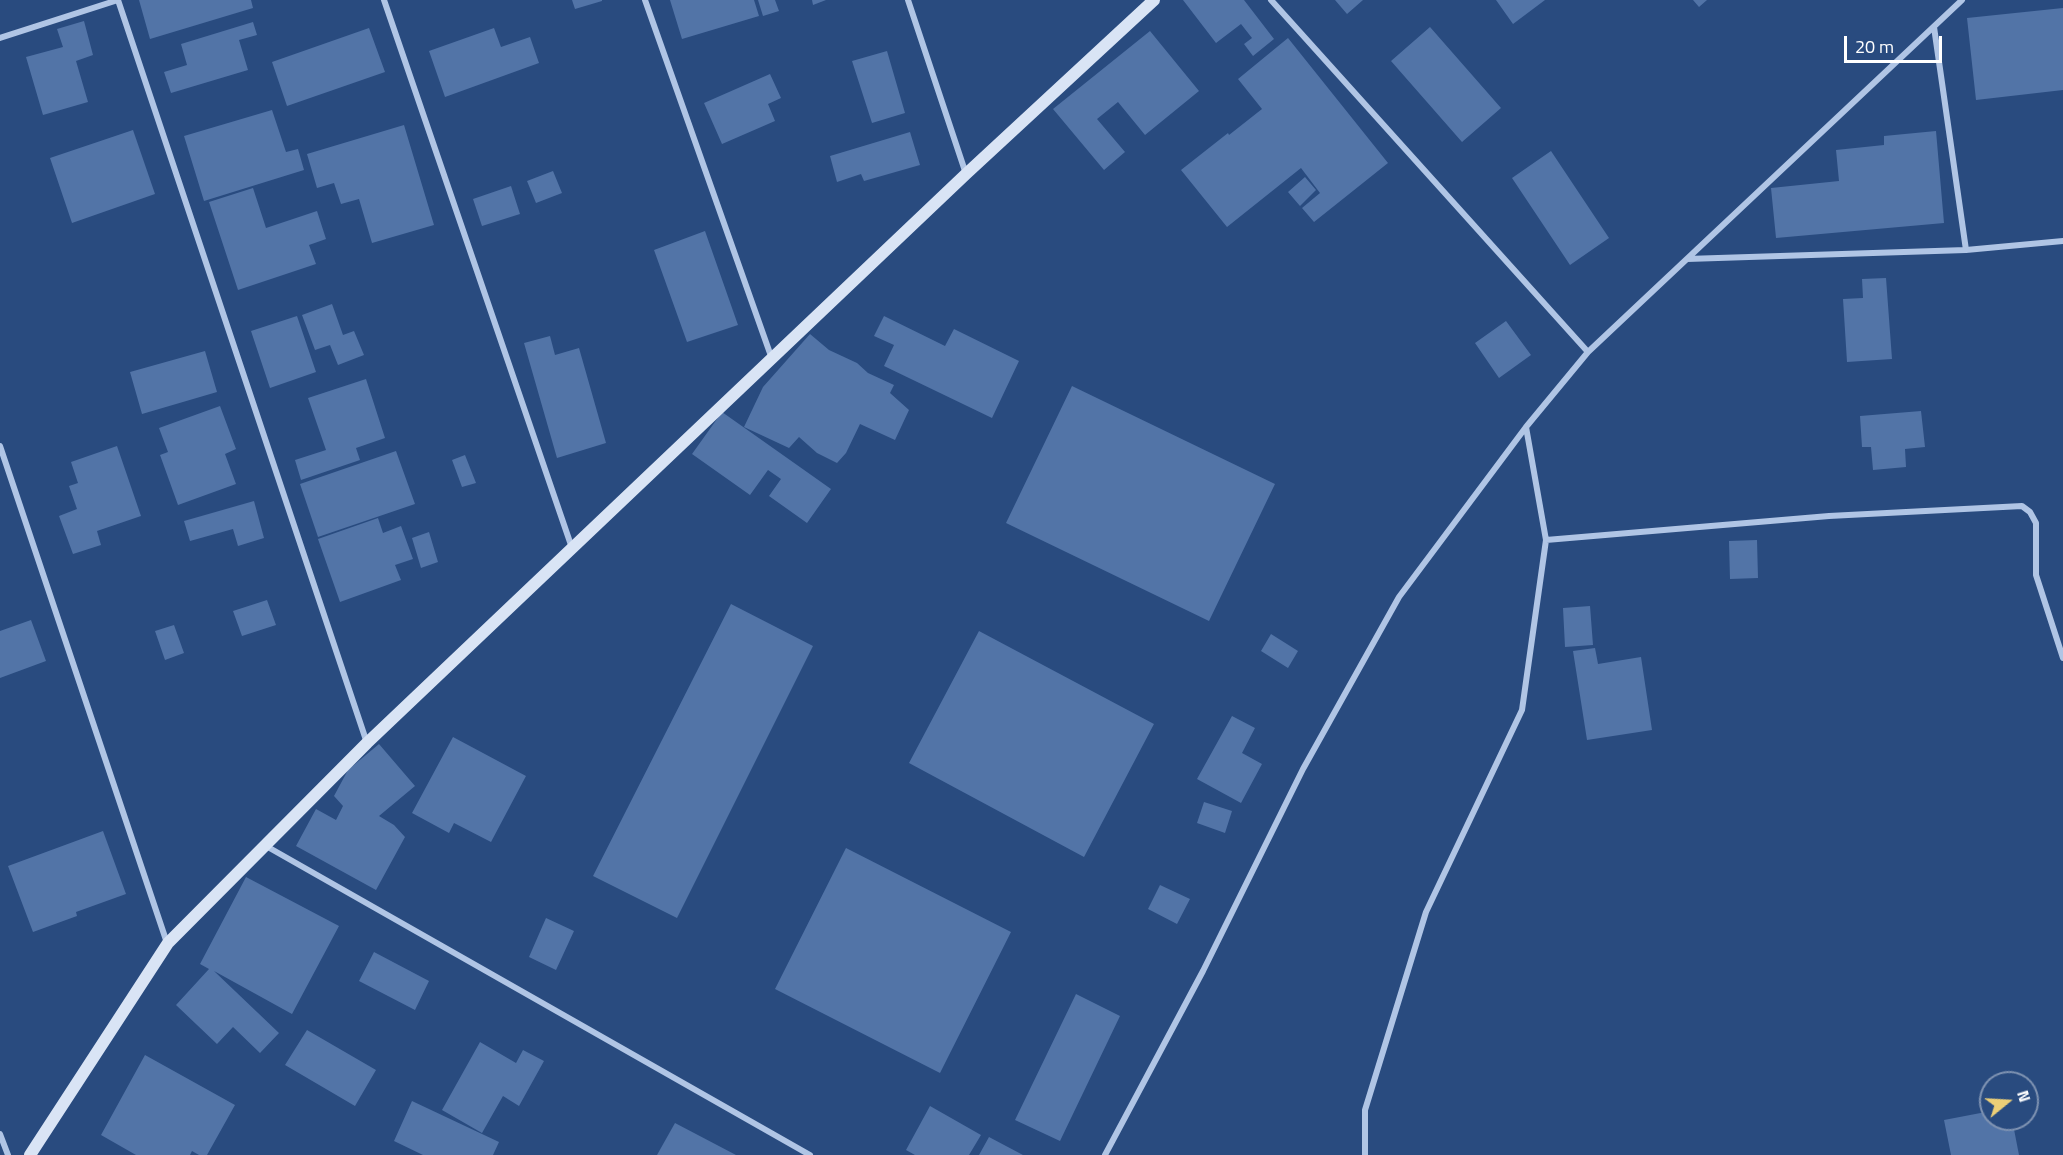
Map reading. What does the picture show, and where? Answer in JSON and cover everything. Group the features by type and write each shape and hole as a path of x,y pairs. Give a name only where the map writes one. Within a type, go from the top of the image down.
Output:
{"street":[{"path":"0,39 118,0 367,743"},
{"path":"384,0 573,548"},
{"path":"645,0 772,359"},
{"path":"908,0 966,174"},
{"path":"30,1155 168,943 367,743 966,174 1154,0"},
{"path":"1271,0 1588,352"},
{"path":"1105,1155 1203,971 1304,769 1399,597 1526,427 1588,352 1962,0"},
{"path":"1934,27 1966,250"},
{"path":"1686,259 1966,250 2063,241"},
{"path":"1365,1155 1365,1110 1426,912 1522,710 1546,540 1526,427"},
{"path":"0,446 168,943"},
{"path":"1546,540 1829,516 2022,506 2030,512 2036,524 2036,575 2063,658"},
{"path":"265,846 810,1155"},
{"path":"0,1134 8,1155"}],"building":[{"path":"139,0 251,0 253,8 150,39"},
{"path":"572,0 602,0 602,1 575,9"},
{"path":"670,0 754,0 759,16 682,39"},
{"path":"758,0 775,0 779,11 763,16"},
{"path":"812,0 826,0 813,5"},
{"path":"1183,0 1244,0 1274,39 1253,56 1244,44 1252,38 1241,24 1216,43"},
{"path":"1335,0 1363,0 1347,14"},
{"path":"1496,0 1545,0 1513,24"},
{"path":"1693,0 1707,0 1699,7"},
{"path":"2063,8 2063,90 1976,100 1967,18"},
{"path":"84,21 93,55 76,61 88,102 43,115 26,57 63,47 57,29"},
{"path":"253,22 257,35 239,40 248,70 171,93 164,72 187,65 181,44"},
{"path":"1430,27 1501,108 1462,142 1391,61"},
{"path":"369,28 385,72 287,106 272,62"},
{"path":"494,28 501,47 530,37 539,63 445,97 429,51"},
{"path":"1150,31 1199,91 1145,135 1118,102 1097,119 1125,152 1104,170 1053,109"},
{"path":"1288,38 1388,163 1314,222 1302,208 1320,193 1301,168 1227,227 1181,170 1262,109 1238,79"},
{"path":"887,51 905,113 872,123 852,61"},
{"path":"770,74 781,98 768,104 775,121 722,144 704,103"},
{"path":"272,110 286,152 298,149 304,170 204,201 184,136"},
{"path":"404,125 434,225 372,243 359,199 341,204 334,183 317,188 307,154"},
{"path":"133,130 155,194 72,223 50,158"},
{"path":"1936,131 1944,223 1776,238 1771,188 1839,181 1836,150 1884,145 1884,136"},
{"path":"910,132 920,165 864,181 861,174 837,182 830,156"},
{"path":"1551,151 1609,238 1570,265 1512,178"},
{"path":"553,171 562,193 536,203 527,181"},
{"path":"1305,177 1316,190 1300,206 1288,192"},
{"path":"511,186 520,214 482,226 473,199"},
{"path":"253,188 266,228 317,211 326,239 309,245 316,264 238,290 209,202"},
{"path":"705,231 738,325 687,342 654,250"},
{"path":"1886,278 1892,359 1847,362 1843,299 1863,298 1862,279"},
{"path":"332,304 343,335 354,331 364,355 338,365 330,345 315,350 302,315"},
{"path":"297,316 316,372 270,388 251,331"},
{"path":"884,316 945,346 954,329 1019,361 992,418 884,366 894,345 874,336"},
{"path":"1506,321 1531,355 1499,378 1475,343"},
{"path":"810,334 829,350 857,363 868,373 894,385 890,393 909,410 895,440 860,424 846,453 837,463 817,453 799,437 789,448 744,427 763,387"},
{"path":"550,336 555,355 579,348 606,443 557,458 524,343"},
{"path":"205,351 217,392 142,414 130,372"},
{"path":"366,379 385,438 356,448 360,460 301,480 295,460 326,450 308,398"},
{"path":"1072,386 1275,484 1209,621 1006,523"},
{"path":"220,406 236,449 225,454 236,484 178,505 160,455 168,452 159,428"},
{"path":"1921,411 1925,447 1905,449 1906,467 1873,470 1871,447 1862,447 1860,416"},
{"path":"722,412 831,489 807,523 769,496 781,479 768,470 750,495 692,454"},
{"path":"117,446 141,516 97,531 101,545 73,554 59,516 77,509 69,486 78,483 71,462"},
{"path":"396,451 415,504 318,537 300,484"},
{"path":"465,455 476,483 462,487 452,460"},
{"path":"254,501 264,538 238,546 233,529 190,541 184,521"},
{"path":"378,518 383,533 401,526 413,559 395,565 401,580 340,602 318,539"},
{"path":"429,532 438,562 421,568 412,538"},
{"path":"1757,540 1758,578 1730,579 1729,541"},
{"path":"267,600 276,625 242,636 233,611"},
{"path":"731,604 813,646 677,918 593,876"},
{"path":"1590,606 1593,645 1565,647 1563,608"},
{"path":"31,620 46,661 0,678 0,631"},
{"path":"174,625 184,653 165,660 155,631"},
{"path":"979,631 1154,724 1084,857 909,763"},
{"path":"1271,634 1298,651 1288,668 1261,651"},
{"path":"1595,648 1598,664 1641,657 1652,730 1587,740 1573,651"},
{"path":"1232,716 1255,728 1242,753 1262,764 1241,803 1197,779"},
{"path":"453,737 526,776 491,842 454,823 449,833 412,813"},
{"path":"379,744 415,786 379,816 394,825 405,837 376,890 296,846 316,809 336,820 343,806 334,796 348,770"},
{"path":"1204,802 1232,811 1225,833 1197,823"},
{"path":"103,831 126,894 76,912 77,916 33,932 8,866"},
{"path":"846,848 1011,932 940,1073 775,989"},
{"path":"246,877 339,926 292,1014 214,971 279,1033 260,1053 233,1027 217,1044 176,1005 209,969 200,964"},
{"path":"1160,885 1190,899 1177,924 1148,909"},
{"path":"546,918 574,931 556,970 529,957"},
{"path":"374,952 429,981 415,1010 359,981"},
{"path":"1076,994 1120,1016 1060,1141 1015,1120"},
{"path":"307,1030 376,1070 355,1106 285,1065"},
{"path":"480,1042 516,1063 523,1050 544,1061 519,1106 503,1096 482,1133 442,1110"},
{"path":"145,1055 235,1105 207,1155 199,1155 192,1151 190,1155 136,1155 101,1135"},
{"path":"412,1101 499,1142 493,1155 423,1155 394,1141"},
{"path":"930,1106 981,1135 969,1155 915,1155 906,1150"},
{"path":"1979,1113 1979,1131 2014,1131 2019,1155 1951,1155 1944,1120"},
{"path":"675,1123 736,1155 657,1155"},
{"path":"989,1137 1023,1155 979,1155"}]}
